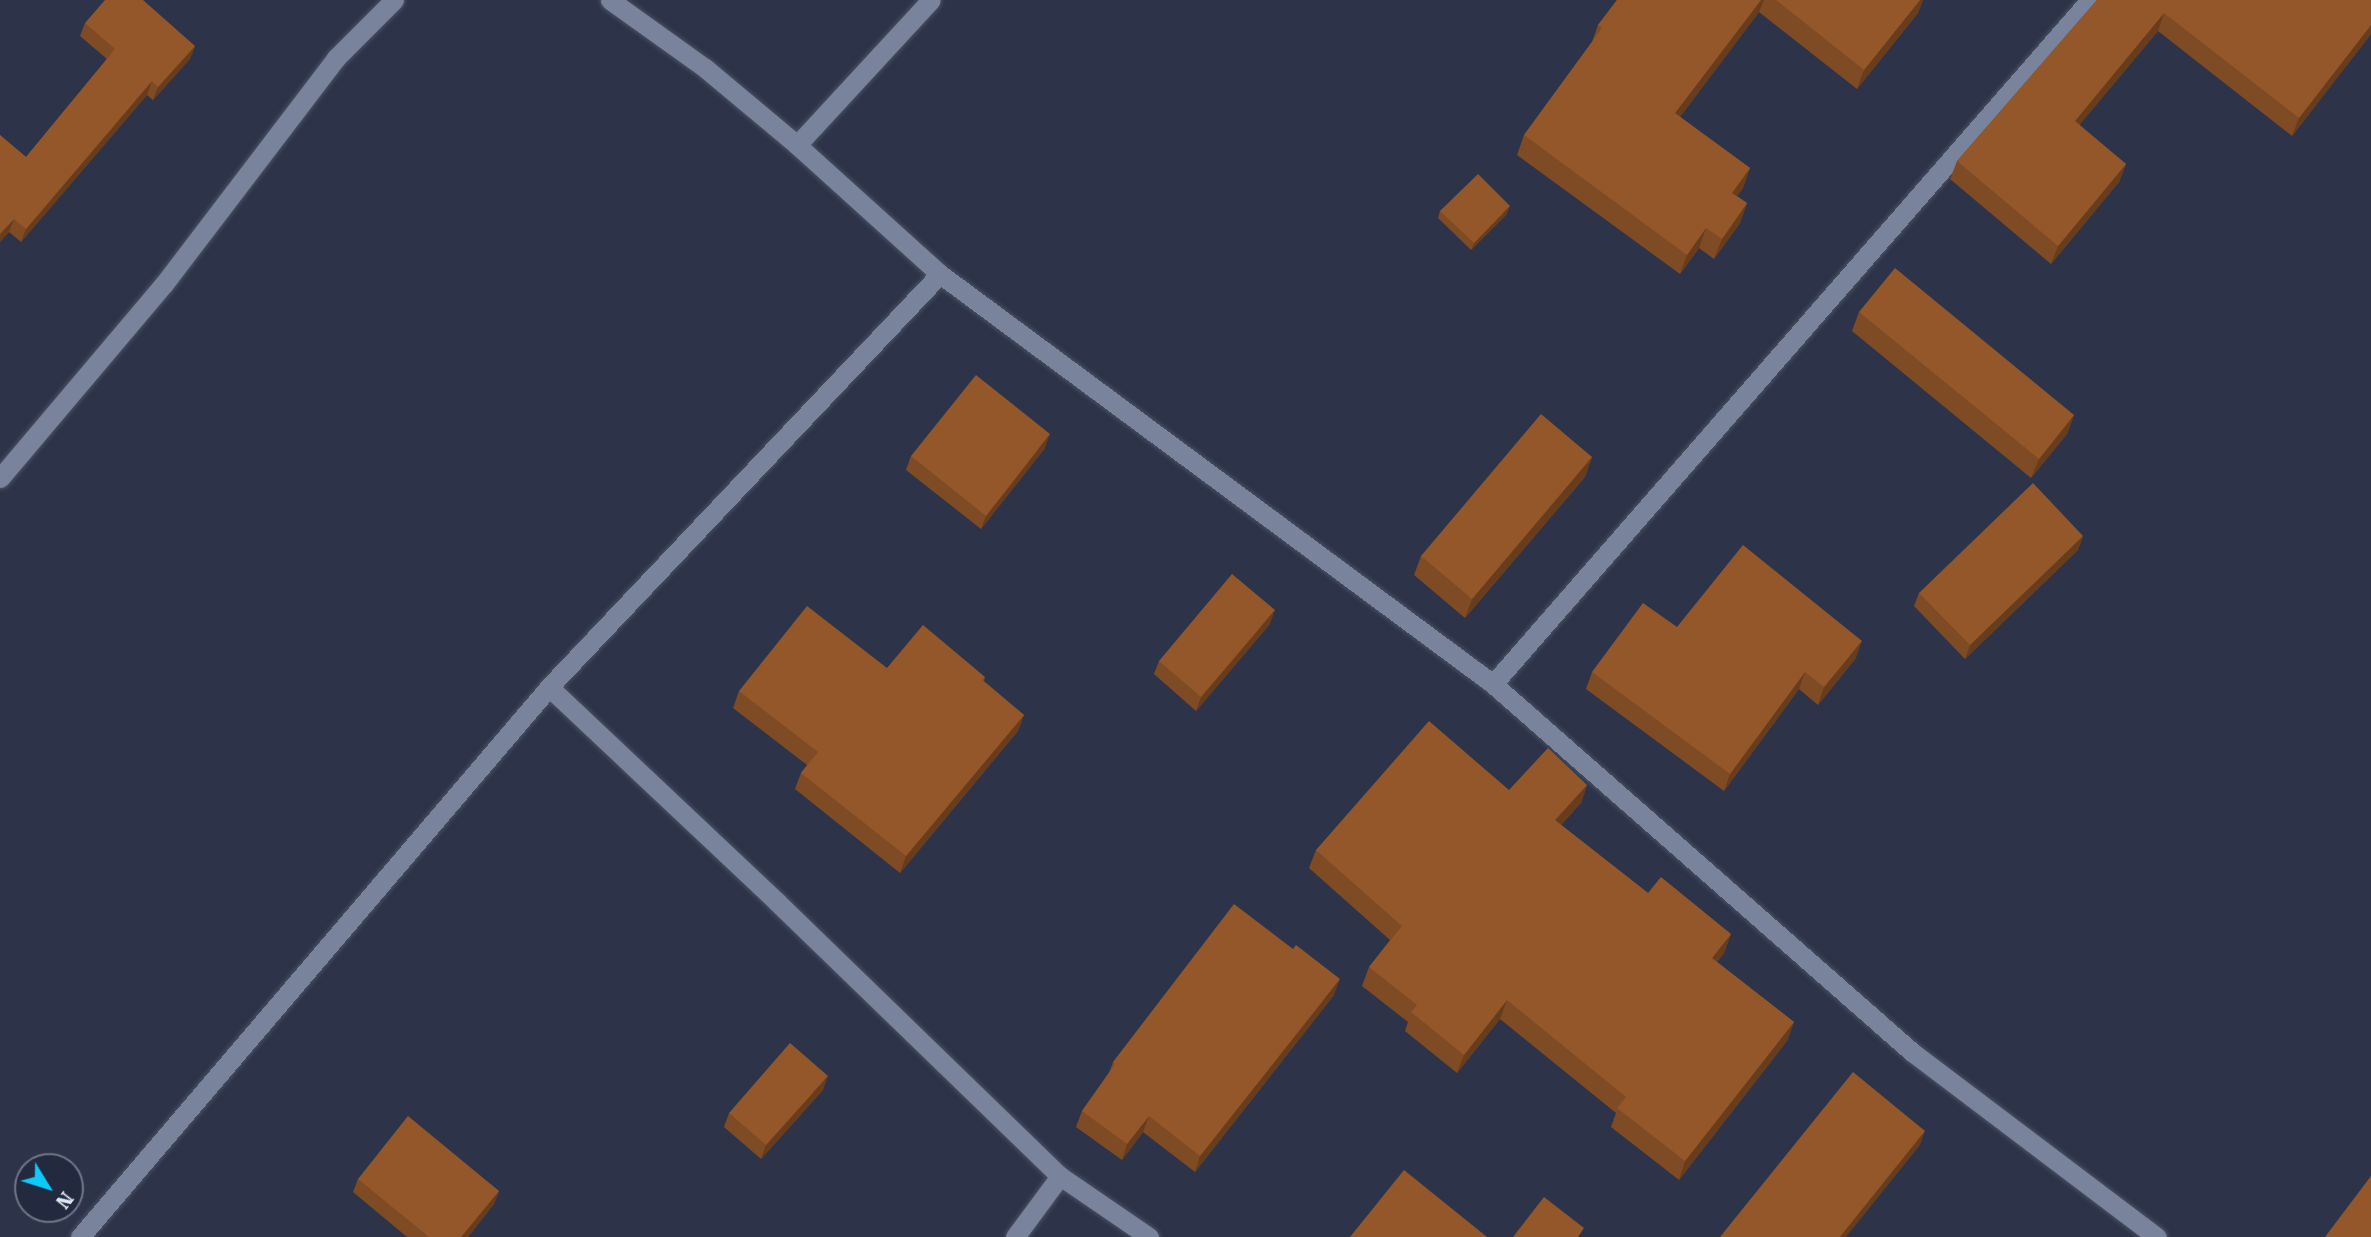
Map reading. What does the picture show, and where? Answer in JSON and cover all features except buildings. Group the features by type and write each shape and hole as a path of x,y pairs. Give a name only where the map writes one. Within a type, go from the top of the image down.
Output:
{"street":[{"path":"0,478 164,284 336,58 394,0"},
{"path":"610,0 705,68 797,145 940,274 1493,684 1912,1052 2157,1237"},
{"path":"797,145 931,0"},
{"path":"1493,684 2090,0"},
{"path":"80,1237 549,687 940,274"},
{"path":"549,687 777,902 1060,1176 1149,1237"},
{"path":"1015,1237 1060,1176"}]}
